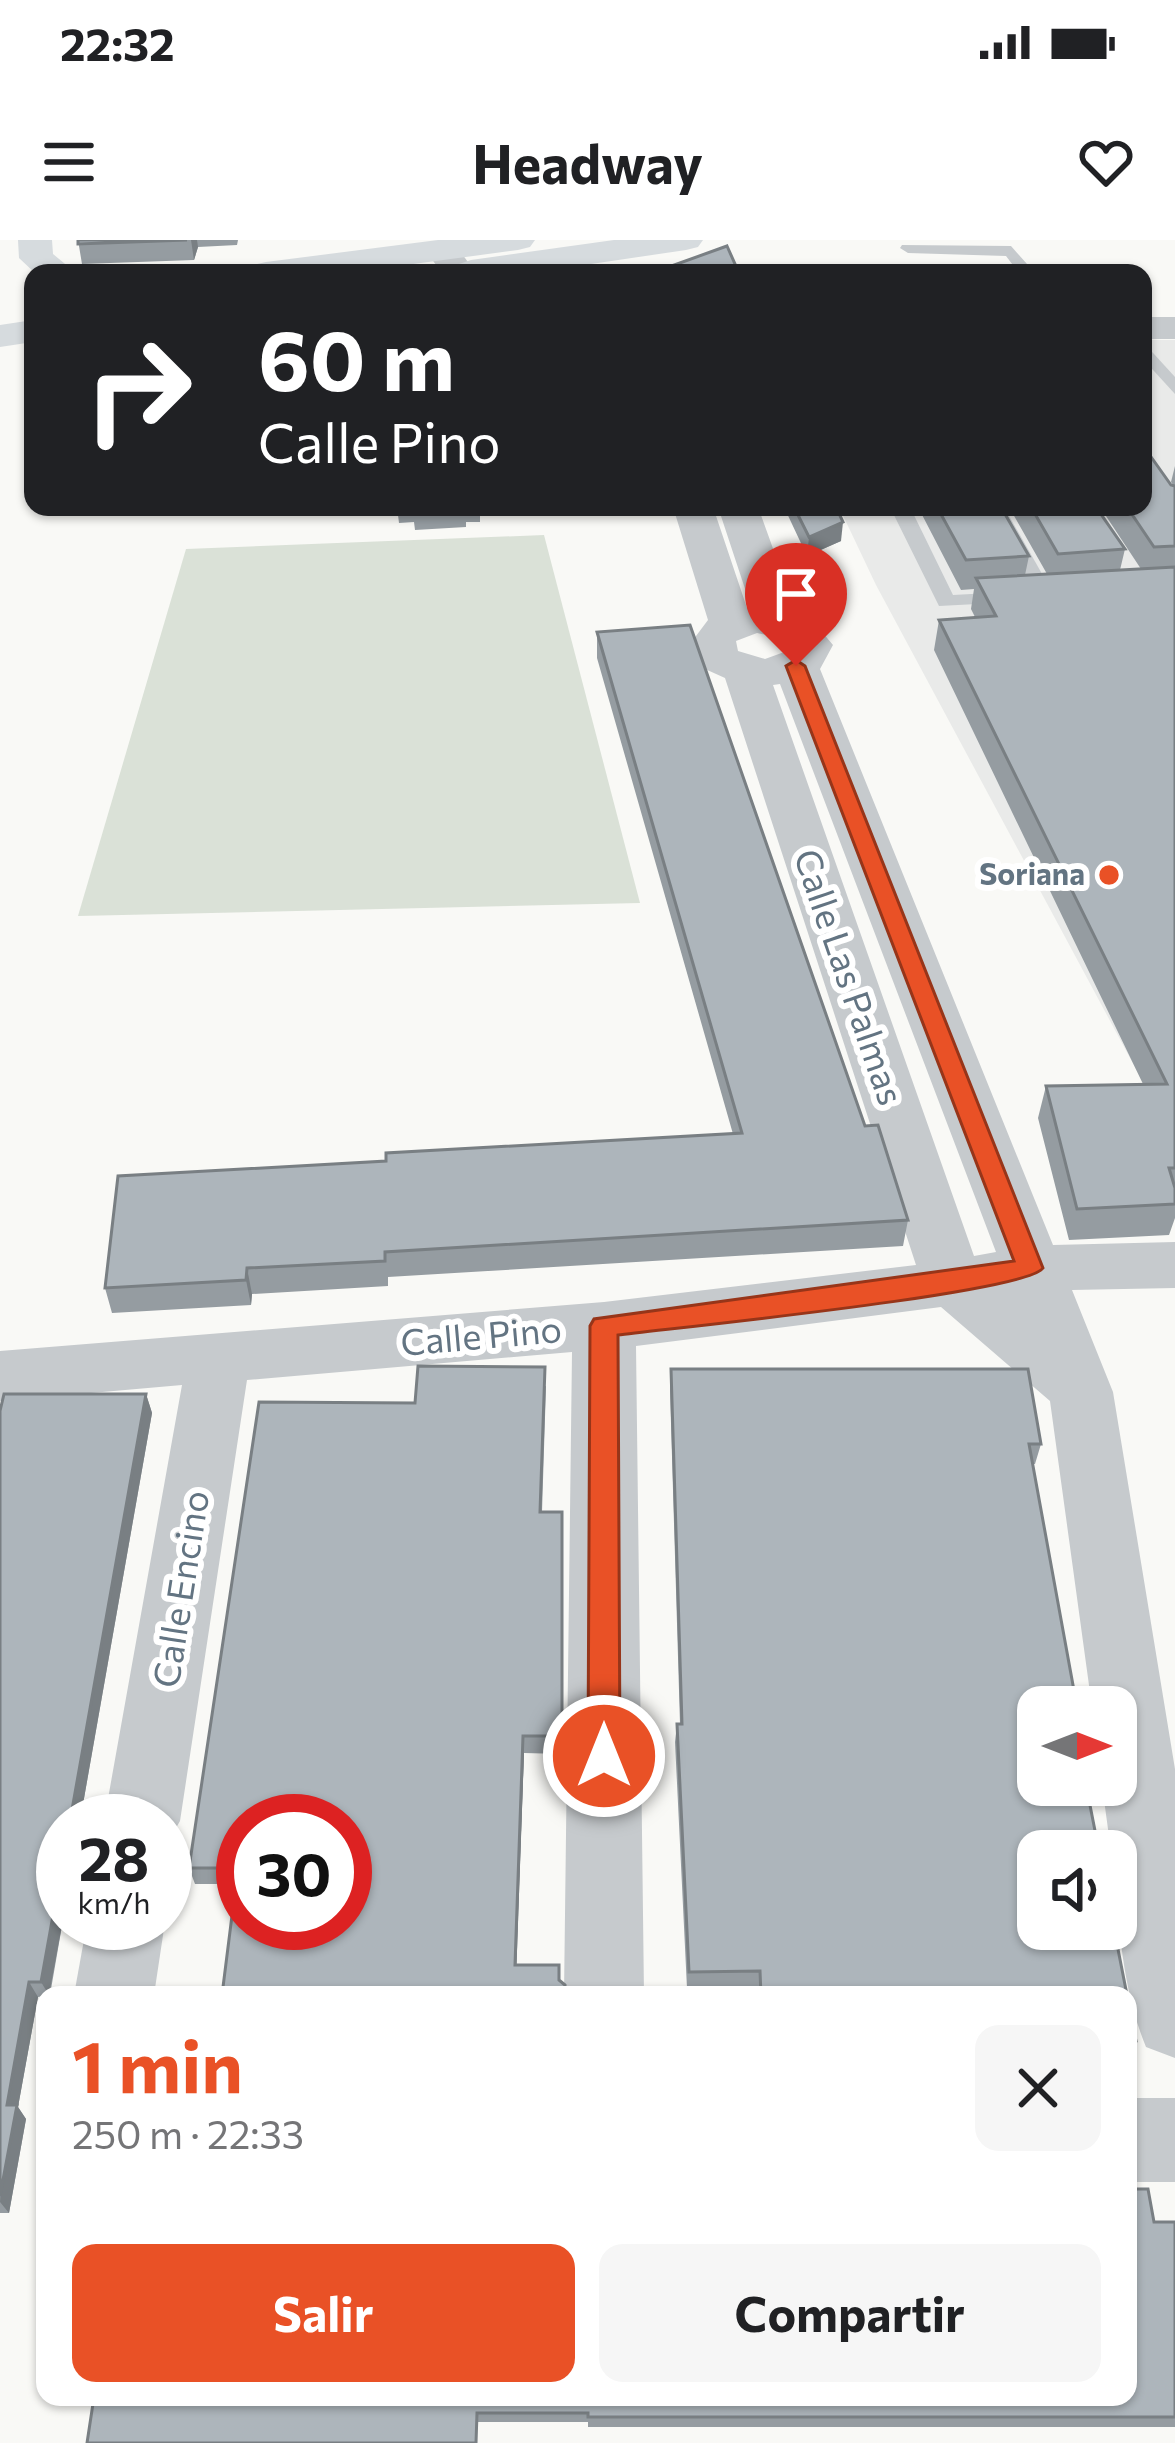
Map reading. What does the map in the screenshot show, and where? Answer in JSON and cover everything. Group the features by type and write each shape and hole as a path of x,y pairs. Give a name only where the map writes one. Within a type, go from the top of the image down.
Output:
{"main road":[{"path":"457,264 518,240"},
{"path":"463,264 686,240"}],"street":[{"name":"Calle Las Palmas","path":"697,516 762,646 1081,1392 1175,2018"},
{"name":"Calle Las Palmas","path":"740,516 762,646 952,1283"},
{"name":"Calle Pino","path":"0,1376 604,1326 952,1283 1030,1268 1175,1264"},
{"path":"952,1283 1081,1392"},
{"path":"604,1326 604,1986"},
{"name":"Calle Encino","path":"146,1794 219,1358"},
{"path":"116,1986 122,1950"},
{"path":"1137,2140 1175,2140"}],"lane":[{"path":"906,244 1011,250 1021,264"},
{"path":"1152,359 1175,389"},
{"path":"904,516 946,602 1068,593"},
{"path":"999,516 1044,595"}],"shaded area":[{"path":"1152,340 1175,340 1175,1111 1159,1112 843,516 1152,516"},
{"path":"544,535 640,903 78,916 186,549"}],"building":[{"path":"78,240 187,240 78,244"},
{"path":"727,246 735,264 677,264"},
{"path":"1152,458 1175,486 1175,546 1154,547 1133,516 1152,516"},
{"path":"798,516 840,516 843,522 809,537"},
{"path":"942,516 1006,516 1029,556 966,560"},
{"path":"1036,516 1102,516 1125,549 1058,554"},
{"name":"Soriana","path":"1175,567 1175,1168 1169,1168 1175,1204 1077,1209 1046,1086 1167,1084 939,620 996,616 976,578"},
{"path":"690,625 865,1126 878,1125 908,1220 385,1252 385,1261 247,1268 246,1280 105,1288 118,1176 386,1161 386,1153 742,1133 597,632"},
{"path":"418,1366 545,1367 540,1512 562,1512 562,1736 523,1736 515,1965 559,1965 559,1980 565,1986 223,1986 228,1950 372,1950 372,1794 216,1794 216,1868 192,1868 259,1402 415,1403"},
{"path":"671,1369 1028,1369 1041,1444 1029,1444 1073,1686 1017,1686 1017,1806 1090,1806 1095,1830 1017,1830 1017,1950 1118,1950 1125,1986 761,1986 760,1971 689,1972 677,1724 682,1724"},
{"path":"4,1394 146,1394 75,1794 36,1794 36,1950 47,1950 41,1982 29,1982 7,2105 17,2105 0,2196 0,1411"},
{"path":"1137,2189 1148,2189 1154,2222 1175,2222 1175,2417 477,2413 476,2443 87,2443 93,2406 1137,2406"}],"place":[{"name":"Soriana","path":"1109,875"}],"route":[{"path":"604,1756 604,1326 952,1283 1030,1268 796,666"}]}
